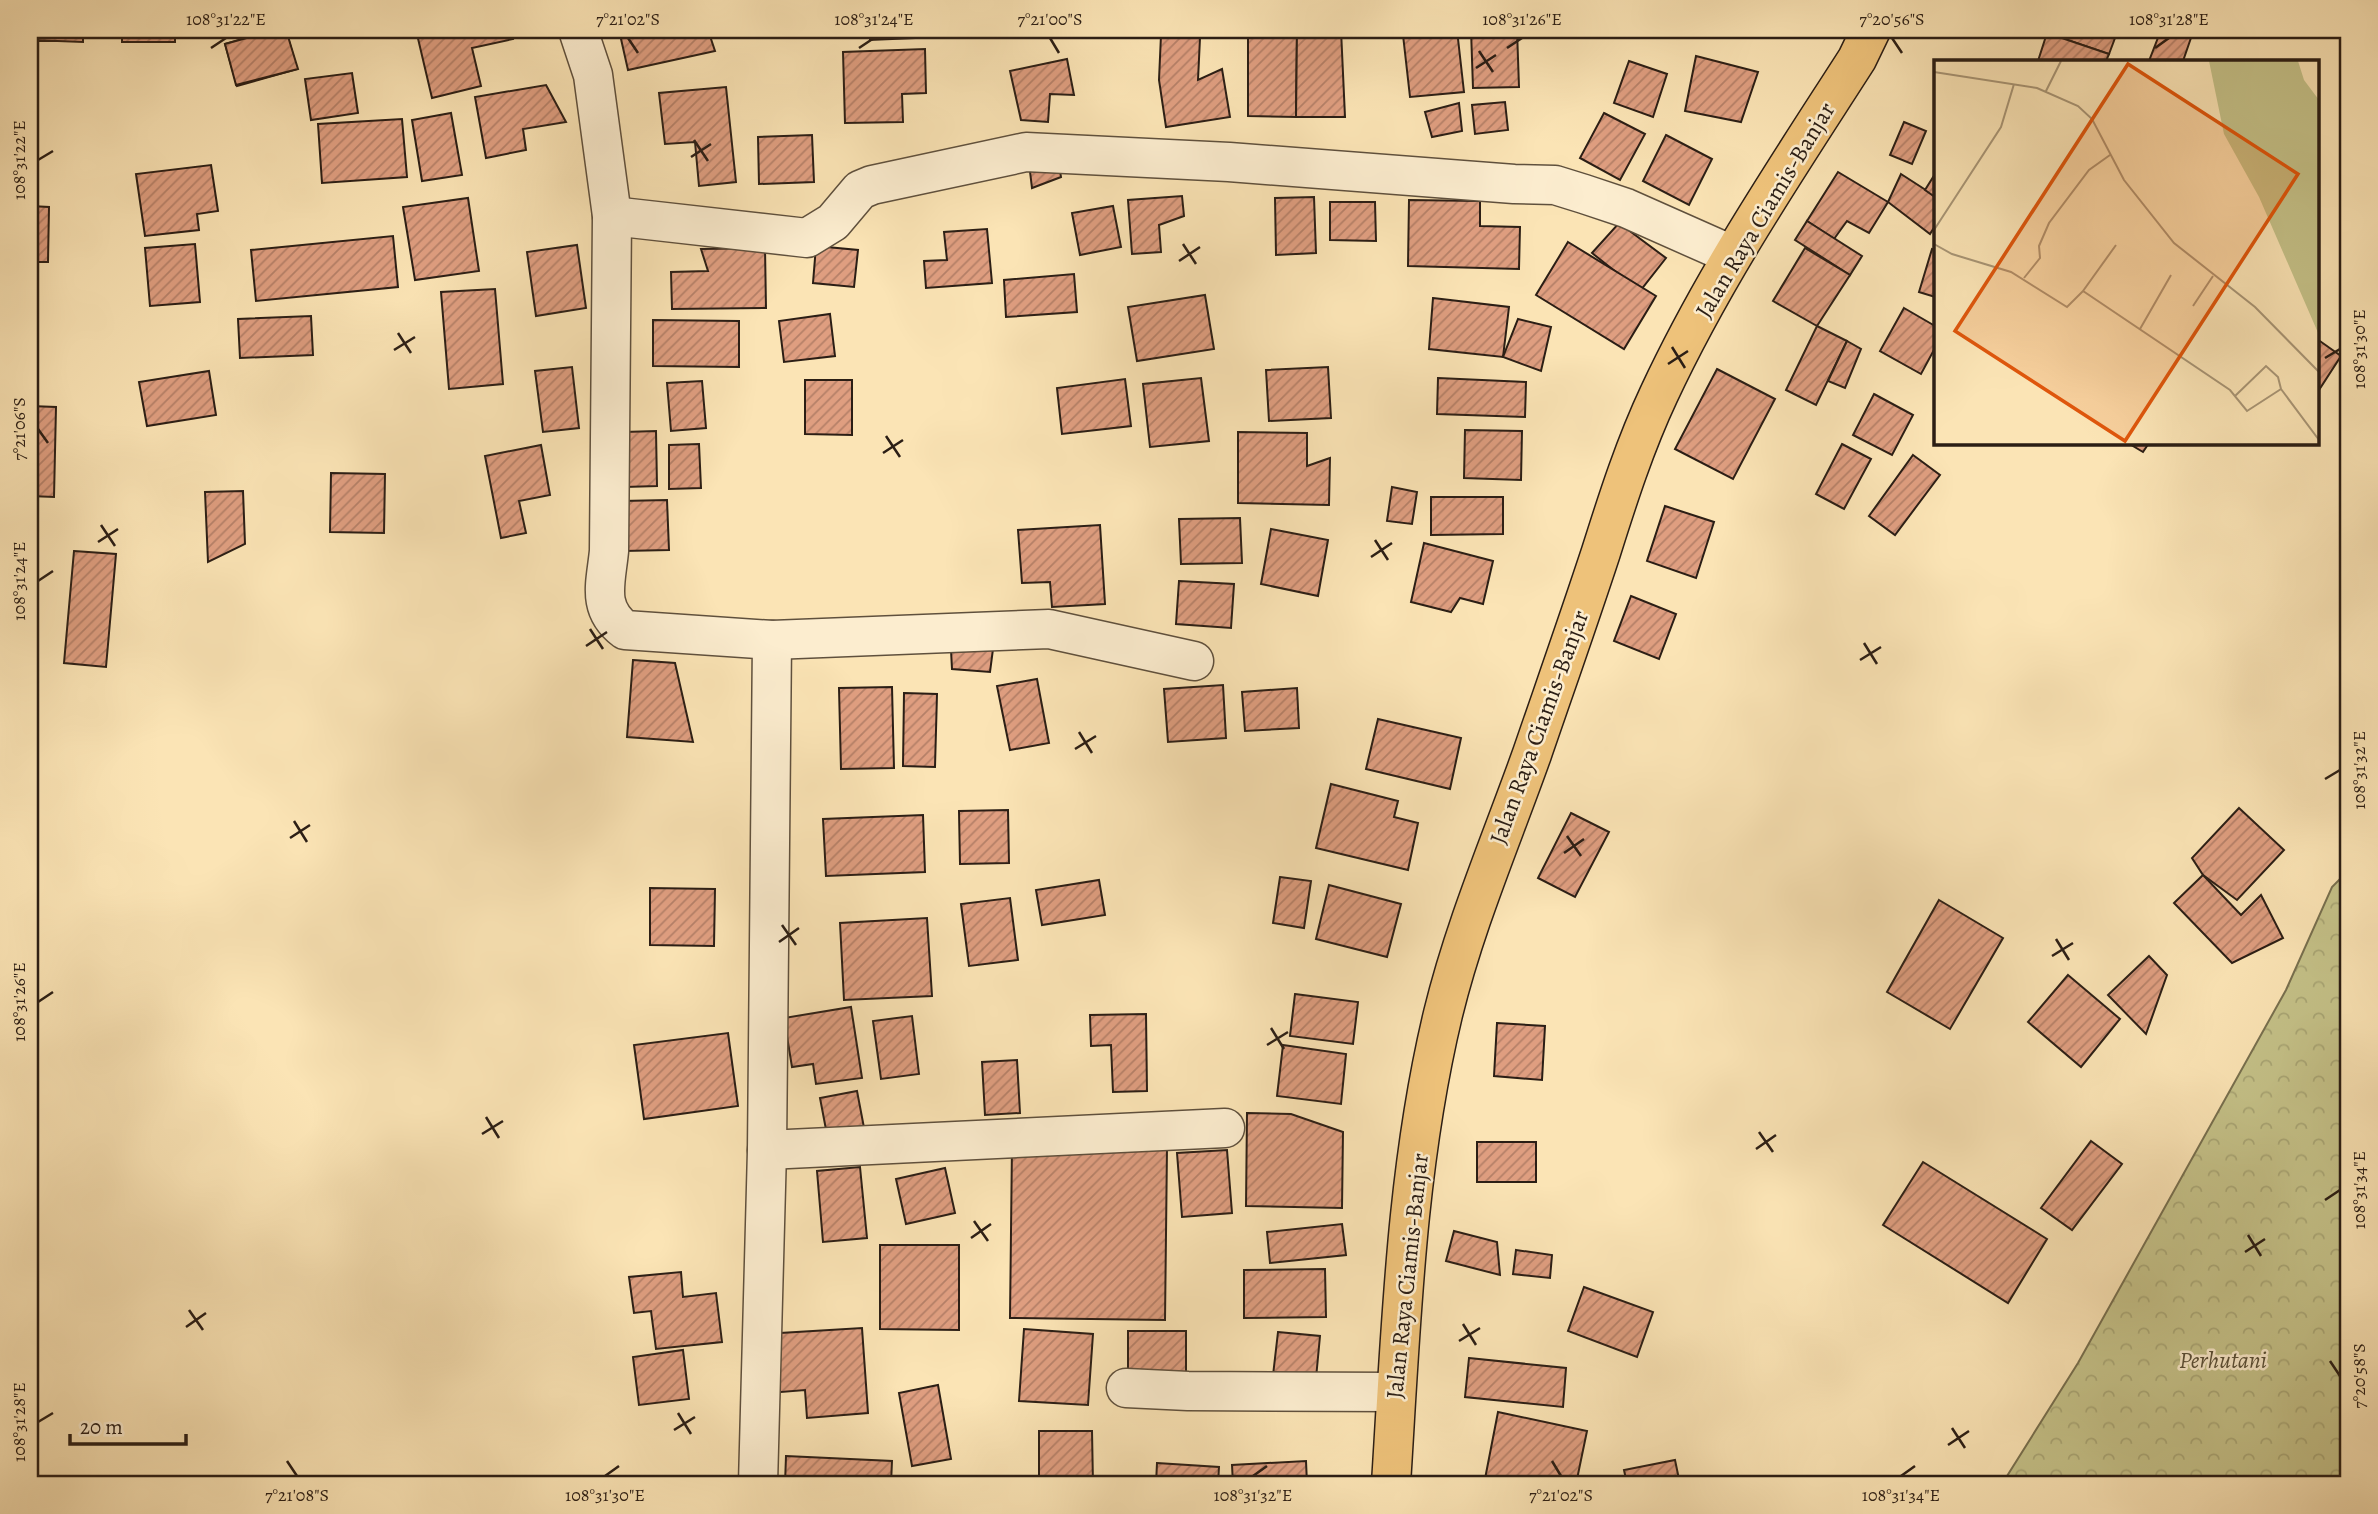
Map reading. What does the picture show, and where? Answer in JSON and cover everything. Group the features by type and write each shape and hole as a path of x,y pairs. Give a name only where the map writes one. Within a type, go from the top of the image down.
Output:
{"highway":[{"name":"Jalan Raya Ciamis-Banjar","path":"1391,1484 1395,1392 1410,1222 1424,1116 1443,1014 1476,901 1530,758 1635,449 1660,392 1732,255 1857,59 1871,30"}],"street":[{"path":"578,30 593,75 612,216 609,551 605,603 614,621 625,630 772,640 1049,629 1194,661"},
{"path":"612,216 807,237 833,222 860,190 872,185 1026,152 1059,153 1229,162 1555,186 1626,208 1732,255"},
{"path":"758,1484 767,1150 772,640"},
{"path":"767,1150 1226,1128"},
{"path":"1126,1388 1199,1392 1395,1392"}],"green space":[{"name":"Perhutani","path":"2348,871 2348,1484 2002,1484 2078,1363 2286,990 2332,887"}],"building":[{"path":"32,30 83,30 83,41 31,41"},
{"path":"33,30 83,30 83,42 32,40"},
{"path":"122,30 174,30 175,42 122,42"},
{"path":"122,30 175,30 175,42 122,42"},
{"path":"274,30 286,30 297,69 237,86 225,44"},
{"path":"276,30 286,30 298,69 236,85 225,44"},
{"path":"416,30 511,30 513,39 472,48 481,86 432,98"},
{"path":"619,30 708,30 715,51 628,70"},
{"path":"870,30 938,30 938,37 870,40"},
{"path":"1248,30 1297,30 1296,117 1248,116"},
{"path":"1297,30 1341,30 1345,117 1296,117"},
{"path":"1457,30 1464,92 1410,97 1403,35"},
{"path":"1471,30 1517,30 1519,87 1473,88"},
{"path":"2048,30 2118,30 2109,54 2047,33"},
{"path":"2161,30 2177,30 2192,35 2183,60 2149,60"},
{"path":"2047,33 2109,54 2106,60 2038,60"},
{"path":"1161,35 1200,38 1198,80 1222,69 1230,117 1166,127 1159,80"},
{"path":"925,49 926,93 902,94 903,122 845,123 843,52"},
{"path":"1696,56 1758,72 1741,122 1685,111"},
{"path":"1067,59 1074,95 1050,94 1048,122 1021,120 1010,71"},
{"path":"1629,61 1667,74 1653,117 1614,103"},
{"path":"352,73 358,113 311,120 305,79"},
{"path":"546,85 566,122 523,129 526,150 486,158 475,97"},
{"path":"726,87 736,182 699,186 695,142 665,144 659,93"},
{"path":"1505,102 1508,130 1475,134 1472,105"},
{"path":"1459,103 1462,131 1432,137 1425,112"},
{"path":"451,113 462,175 422,181 412,120"},
{"path":"1604,113 1645,134 1620,180 1580,158"},
{"path":"402,119 407,177 322,183 318,124"},
{"path":"1904,122 1926,131 1912,164 1890,155"},
{"path":"812,135 814,182 759,184 758,137"},
{"path":"1666,135 1712,159 1689,205 1643,181"},
{"path":"1058,159 1061,177 1032,188 1029,163"},
{"path":"211,165 218,211 197,214 199,230 145,236 136,174"},
{"path":"1838,172 1888,202 1869,233 1847,221 1834,239 1807,221"},
{"path":"1901,174 1934,195 1934,228 1930,234 1888,202"},
{"path":"1934,176 1934,196 1925,190"},
{"path":"1182,196 1184,216 1159,225 1161,252 1132,254 1128,200"},
{"path":"1314,197 1316,253 1276,255 1275,198"},
{"path":"468,198 479,271 415,280 403,207"},
{"path":"1409,200 1480,201 1480,226 1520,227 1519,269 1408,266"},
{"path":"1330,202 1375,202 1376,241 1330,240"},
{"path":"30,206 49,207 48,262 30,262"},
{"path":"1113,206 1121,247 1080,255 1072,213"},
{"path":"1807,221 1862,256 1850,275 1795,240"},
{"path":"1619,223 1666,258 1640,291 1592,253"},
{"path":"987,229 992,283 926,288 924,261 947,260 944,232"},
{"path":"393,236 398,287 256,301 251,250"},
{"path":"1568,242 1656,296 1624,349 1536,295"},
{"path":"195,244 200,302 150,306 145,248"},
{"path":"577,245 586,308 536,316 527,252"},
{"path":"816,246 858,250 854,287 813,283"},
{"path":"765,248 766,308 672,309 671,272 708,271 701,249"},
{"path":"1805,248 1850,275 1817,326 1773,301"},
{"path":"1932,249 1934,297 1919,292"},
{"path":"1074,274 1077,312 1006,317 1004,280"},
{"path":"495,289 503,384 449,389 441,292"},
{"path":"1205,295 1214,349 1137,361 1128,307"},
{"path":"1433,298 1509,307 1503,357 1429,349"},
{"path":"1904,308 1934,325 1934,350 1921,374 1880,351"},
{"path":"830,314 835,356 784,362 779,321"},
{"path":"311,316 313,355 240,358 238,319"},
{"path":"1518,319 1551,327 1541,371 1503,357"},
{"path":"653,320 739,321 739,367 653,366"},
{"path":"1817,326 1847,341 1816,405 1786,390"},
{"path":"2318,340 2341,356 2318,391"},
{"path":"1847,341 1861,349 1845,388 1828,381"},
{"path":"572,367 579,428 543,432 535,371"},
{"path":"1328,367 1331,418 1269,421 1266,370"},
{"path":"1717,369 1775,399 1733,479 1675,449"},
{"path":"209,371 216,415 147,426 139,382"},
{"path":"1201,378 1209,441 1150,447 1143,384"},
{"path":"1438,378 1526,382 1525,417 1437,414"},
{"path":"1125,379 1131,426 1062,434 1057,388"},
{"path":"805,380 852,380 852,435 805,434"},
{"path":"702,381 706,428 671,431 667,383"},
{"path":"1874,394 1913,415 1892,455 1853,435"},
{"path":"30,406 56,407 54,497 30,496"},
{"path":"1465,430 1522,431 1521,480 1464,478"},
{"path":"656,431 657,486 625,487 624,432"},
{"path":"1238,432 1307,433 1307,466 1330,458 1329,505 1238,503"},
{"path":"699,444 701,488 669,489 669,445"},
{"path":"1842,444 1871,459 1844,509 1816,494"},
{"path":"2130,444 2148,444 2143,452"},
{"path":"541,445 550,495 519,501 526,533 501,538 485,456"},
{"path":"1913,455 1940,475 1895,535 1869,516"},
{"path":"331,473 385,474 384,533 330,532"},
{"path":"1392,487 1417,492 1412,524 1387,521"},
{"path":"243,491 245,544 208,562 205,492"},
{"path":"1431,497 1503,497 1503,534 1431,535"},
{"path":"667,500 669,550 624,551 622,501"},
{"path":"1665,506 1714,522 1696,578 1647,561"},
{"path":"1240,518 1242,563 1181,564 1179,519"},
{"path":"1100,525 1105,604 1052,607 1050,582 1022,583 1018,530"},
{"path":"1271,529 1328,540 1318,596 1261,584"},
{"path":"1424,543 1493,561 1483,604 1460,598 1451,612 1411,602"},
{"path":"74,551 116,554 106,667 64,663"},
{"path":"1179,581 1234,584 1231,628 1176,624"},
{"path":"1631,596 1676,614 1659,659 1614,641"},
{"path":"993,649 990,672 952,669 951,650"},
{"path":"633,660 675,663 693,742 627,737"},
{"path":"1037,679 1049,743 1010,750 997,686"},
{"path":"1223,685 1226,738 1168,742 1164,689"},
{"path":"892,687 894,768 841,769 839,688"},
{"path":"1297,688 1299,728 1245,731 1242,692"},
{"path":"904,693 937,694 935,767 903,766"},
{"path":"1378,719 1461,738 1450,789 1366,769"},
{"path":"1331,784 1398,801 1394,817 1418,823 1408,870 1316,848"},
{"path":"2239,808 2284,850 2237,900 2203,875 2192,858"},
{"path":"1008,810 1009,863 960,864 959,811"},
{"path":"1571,813 1609,832 1575,897 1538,878"},
{"path":"923,815 925,872 826,876 823,819"},
{"path":"2203,875 2241,915 2261,895 2283,938 2232,963 2174,903"},
{"path":"1280,877 1311,881 1304,928 1273,923"},
{"path":"1099,880 1105,915 1042,925 1036,890"},
{"path":"1329,885 1401,904 1387,957 1316,939"},
{"path":"650,888 715,889 714,946 650,945"},
{"path":"1010,898 1018,960 969,966 961,904"},
{"path":"1939,900 2003,938 1950,1029 1887,992"},
{"path":"927,918 932,996 844,1000 840,923"},
{"path":"2149,956 2167,975 2146,1034 2108,995"},
{"path":"2068,975 2120,1019 2081,1067 2028,1022"},
{"path":"1295,994 1358,1002 1353,1044 1290,1036"},
{"path":"851,1007 862,1078 816,1084 813,1064 792,1067 784,1018"},
{"path":"1146,1014 1147,1091 1113,1092 1111,1045 1091,1046 1090,1015"},
{"path":"912,1016 919,1074 881,1079 873,1021"},
{"path":"1497,1023 1545,1026 1542,1080 1494,1076"},
{"path":"728,1033 738,1106 644,1119 634,1045"},
{"path":"1283,1045 1346,1054 1341,1104 1277,1096"},
{"path":"1017,1060 1020,1113 985,1115 982,1062"},
{"path":"857,1091 865,1133 828,1140 820,1098"},
{"path":"1247,1113 1291,1114 1343,1132 1342,1208 1246,1206"},
{"path":"2091,1141 2122,1164 2072,1230 2041,1208"},
{"path":"1477,1142 1536,1142 1536,1182 1477,1182"},
{"path":"1012,1145 1167,1148 1165,1320 1010,1318"},
{"path":"1227,1150 1232,1213 1182,1217 1177,1153"},
{"path":"1923,1162 2047,1239 2008,1303 1883,1225"},
{"path":"860,1167 867,1238 823,1242 817,1171"},
{"path":"945,1168 955,1213 906,1224 896,1179"},
{"path":"1342,1224 1346,1255 1270,1263 1267,1232"},
{"path":"1454,1231 1497,1242 1500,1275 1446,1261"},
{"path":"880,1245 959,1245 959,1330 880,1329"},
{"path":"1516,1250 1552,1255 1550,1278 1513,1274"},
{"path":"1325,1269 1326,1317 1244,1318 1244,1270"},
{"path":"681,1272 683,1297 716,1293 722,1342 656,1349 651,1311 634,1313 629,1277"},
{"path":"1584,1287 1653,1312 1637,1357 1568,1331"},
{"path":"862,1328 868,1413 807,1418 805,1390 769,1393 764,1334"},
{"path":"1024,1329 1093,1334 1088,1405 1019,1401"},
{"path":"1128,1331 1186,1331 1186,1383 1128,1383"},
{"path":"1278,1332 1320,1336 1315,1389 1272,1384"},
{"path":"683,1350 689,1399 639,1405 633,1357"},
{"path":"1469,1358 1566,1368 1563,1407 1465,1397"},
{"path":"938,1385 951,1459 912,1466 899,1393"},
{"path":"1498,1412 1587,1431 1576,1484 1484,1484"},
{"path":"1039,1431 1092,1431 1093,1484 1039,1484"},
{"path":"786,1456 892,1461 891,1484 785,1484"},
{"path":"1675,1460 1680,1484 1627,1484 1624,1470"},
{"path":"1306,1461 1307,1484 1233,1484 1232,1465"},
{"path":"1157,1463 1219,1467 1218,1484 1156,1484"}]}
